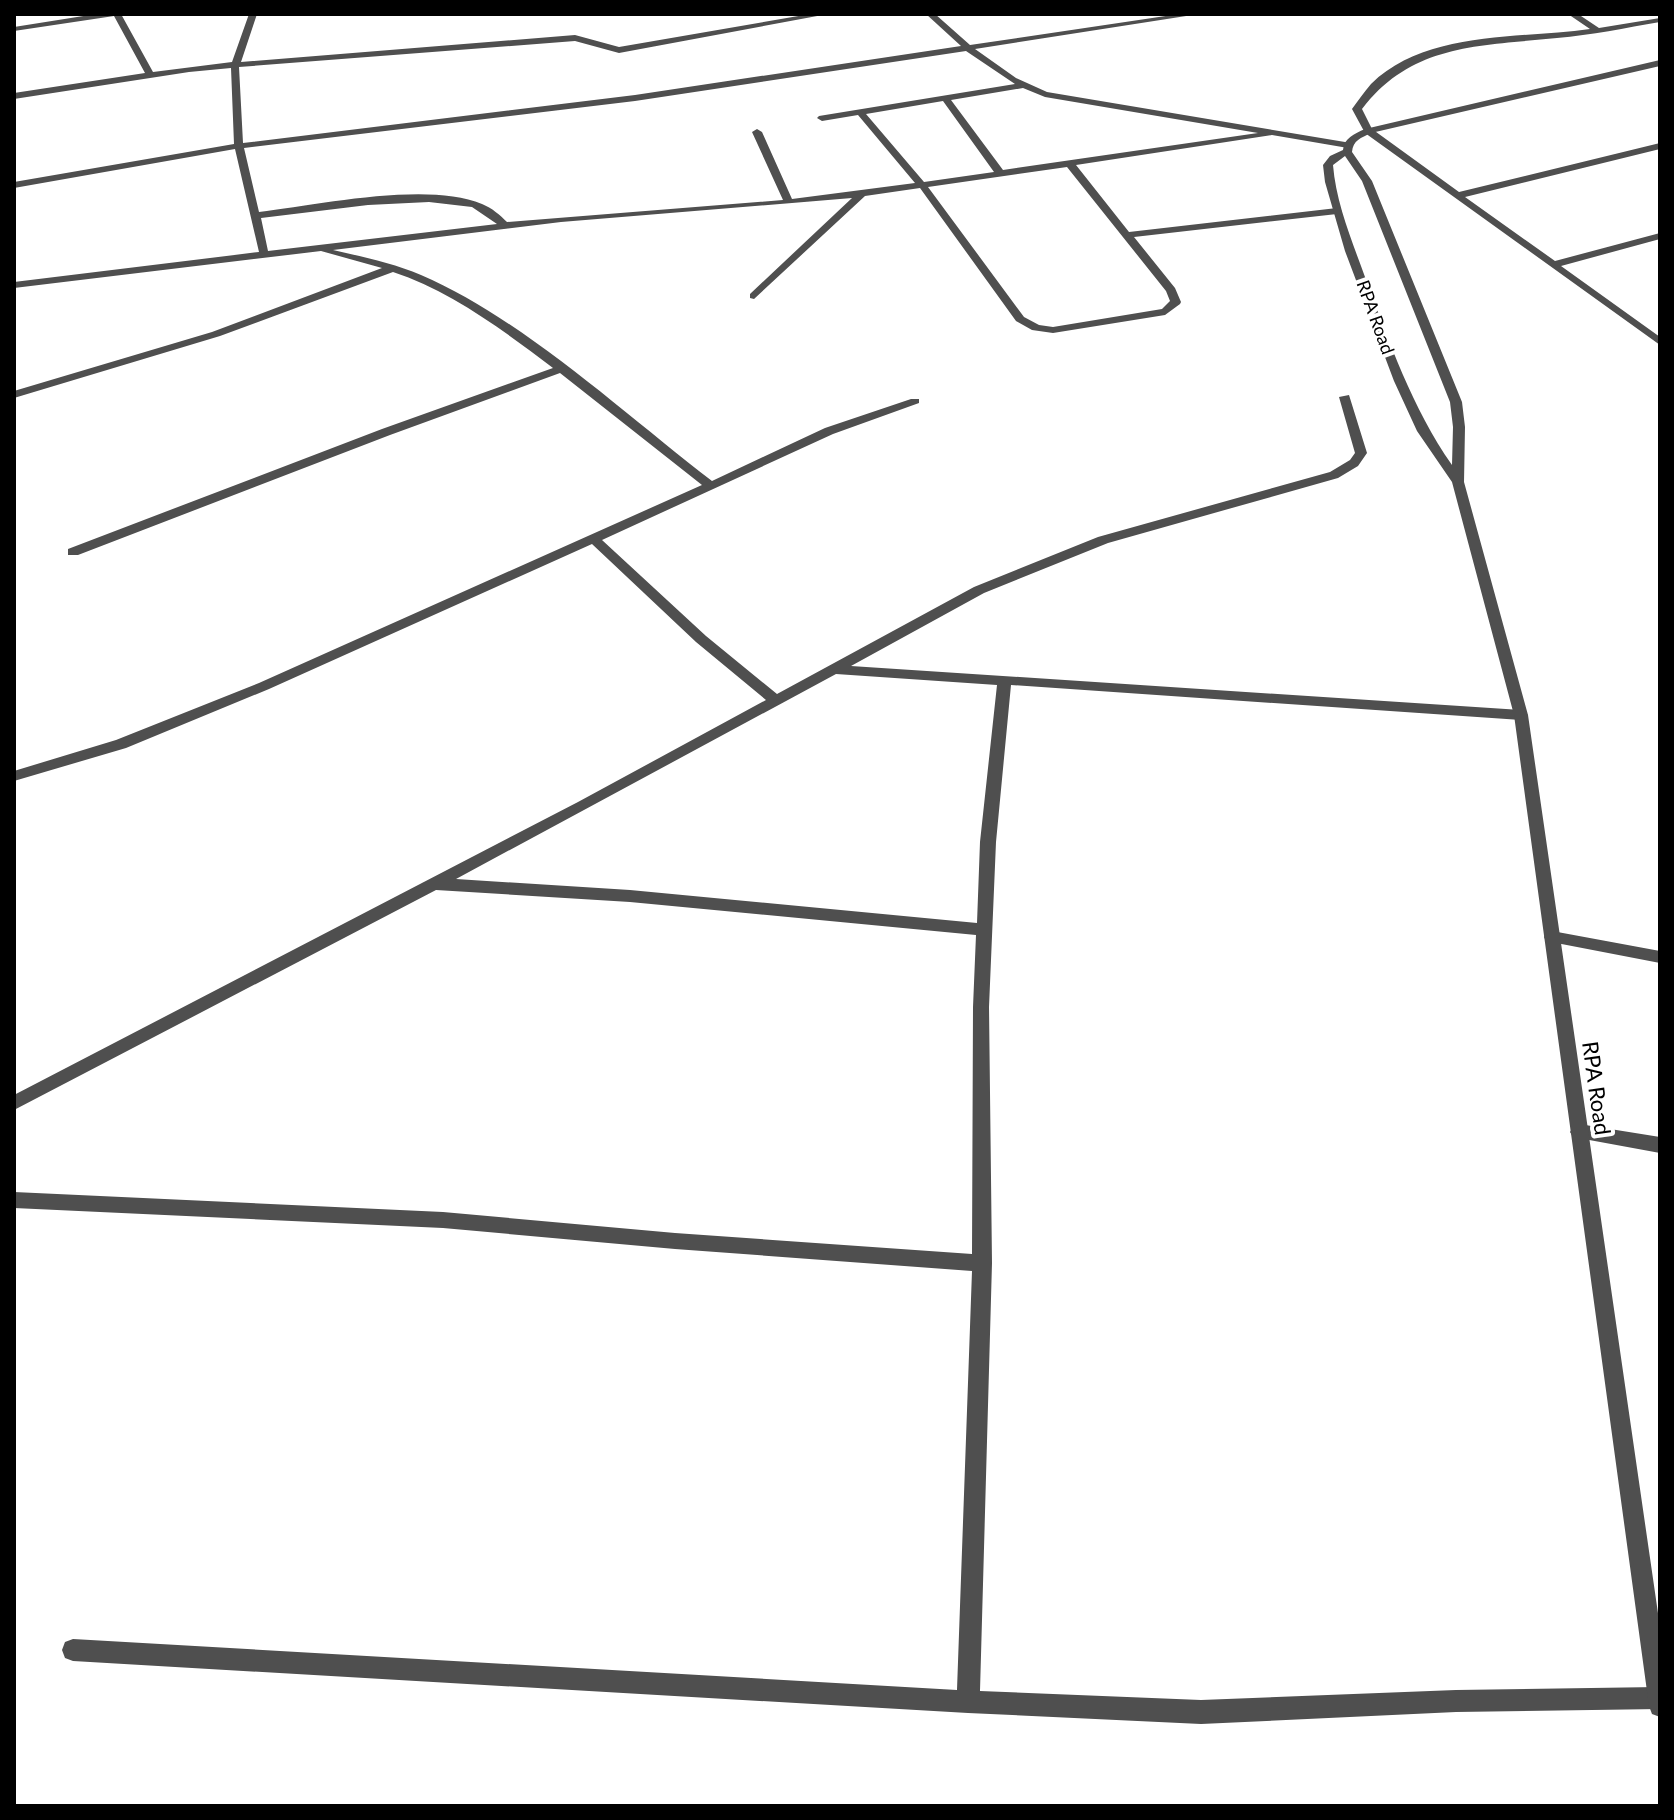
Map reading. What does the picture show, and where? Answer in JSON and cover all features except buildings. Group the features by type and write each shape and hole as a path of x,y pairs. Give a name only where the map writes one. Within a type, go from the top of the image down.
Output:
{"street":[{"path":"14,29 114,14 150,74"},
{"path":"253,14 235,65 239,146 264,254"},
{"path":"14,96 150,74 235,65 575,38 619,50 824,14"},
{"path":"930,14 967,48 1020,86 1098,105 1348,148"},
{"path":"14,185 239,146 635,98 1195,14"},
{"path":"1572,14 1599,31"},
{"path":"1657,338 1368,131 1357,109 1376,82 1413,59 1463,45 1599,31 1660,20"},
{"name":"RPA Road","path":"1458,482 1422,430 1372,313 1337,211 1327,174 1328,163 1348,148 1355,137 1368,131 1660,63"},
{"path":"822,118 1020,86"},
{"path":"945,98 1000,173"},
{"path":"860,112 922,185 1020,319 1036,328 1053,330 1165,312 1176,302 1171,290 1069,163"},
{"path":"757,132 789,202"},
{"path":"14,285 505,226 862,194 1268,134"},
{"path":"1457,196 1660,146"},
{"name":"RPA Road","path":"1348,148 1367,181 1456,402 1458,482 1521,715 1659,1702"},
{"path":"754,296 862,194"},
{"path":"254,216 400,201 444,200 481,208 505,226"},
{"path":"1127,235 1337,211"},
{"path":"1552,265 1660,236"},
{"path":"317,249 393,268 426,281 503,327 711,486"},
{"path":"14,395 216,334 393,268"},
{"path":"73,552 560,369"},
{"path":"14,1103 435,884 979,590 1103,540 1334,475 1354,463 1361,453 1345,397"},
{"path":"14,776 121,744 264,686 829,431 915,401"},
{"path":"593,538 701,639 775,700"},
{"path":"832,669 1521,715"},
{"path":"968,1702 982,1263 981,1007 988,842 1004,682"},
{"path":"435,884 630,896 984,930"},
{"path":"1552,937 1660,957"},
{"path":"1579,1132 1660,1145"},
{"path":"14,1200 443,1220 675,1241 982,1263"},
{"path":"73,1650 968,1702 1201,1712 1456,1701 1659,1702"}]}
